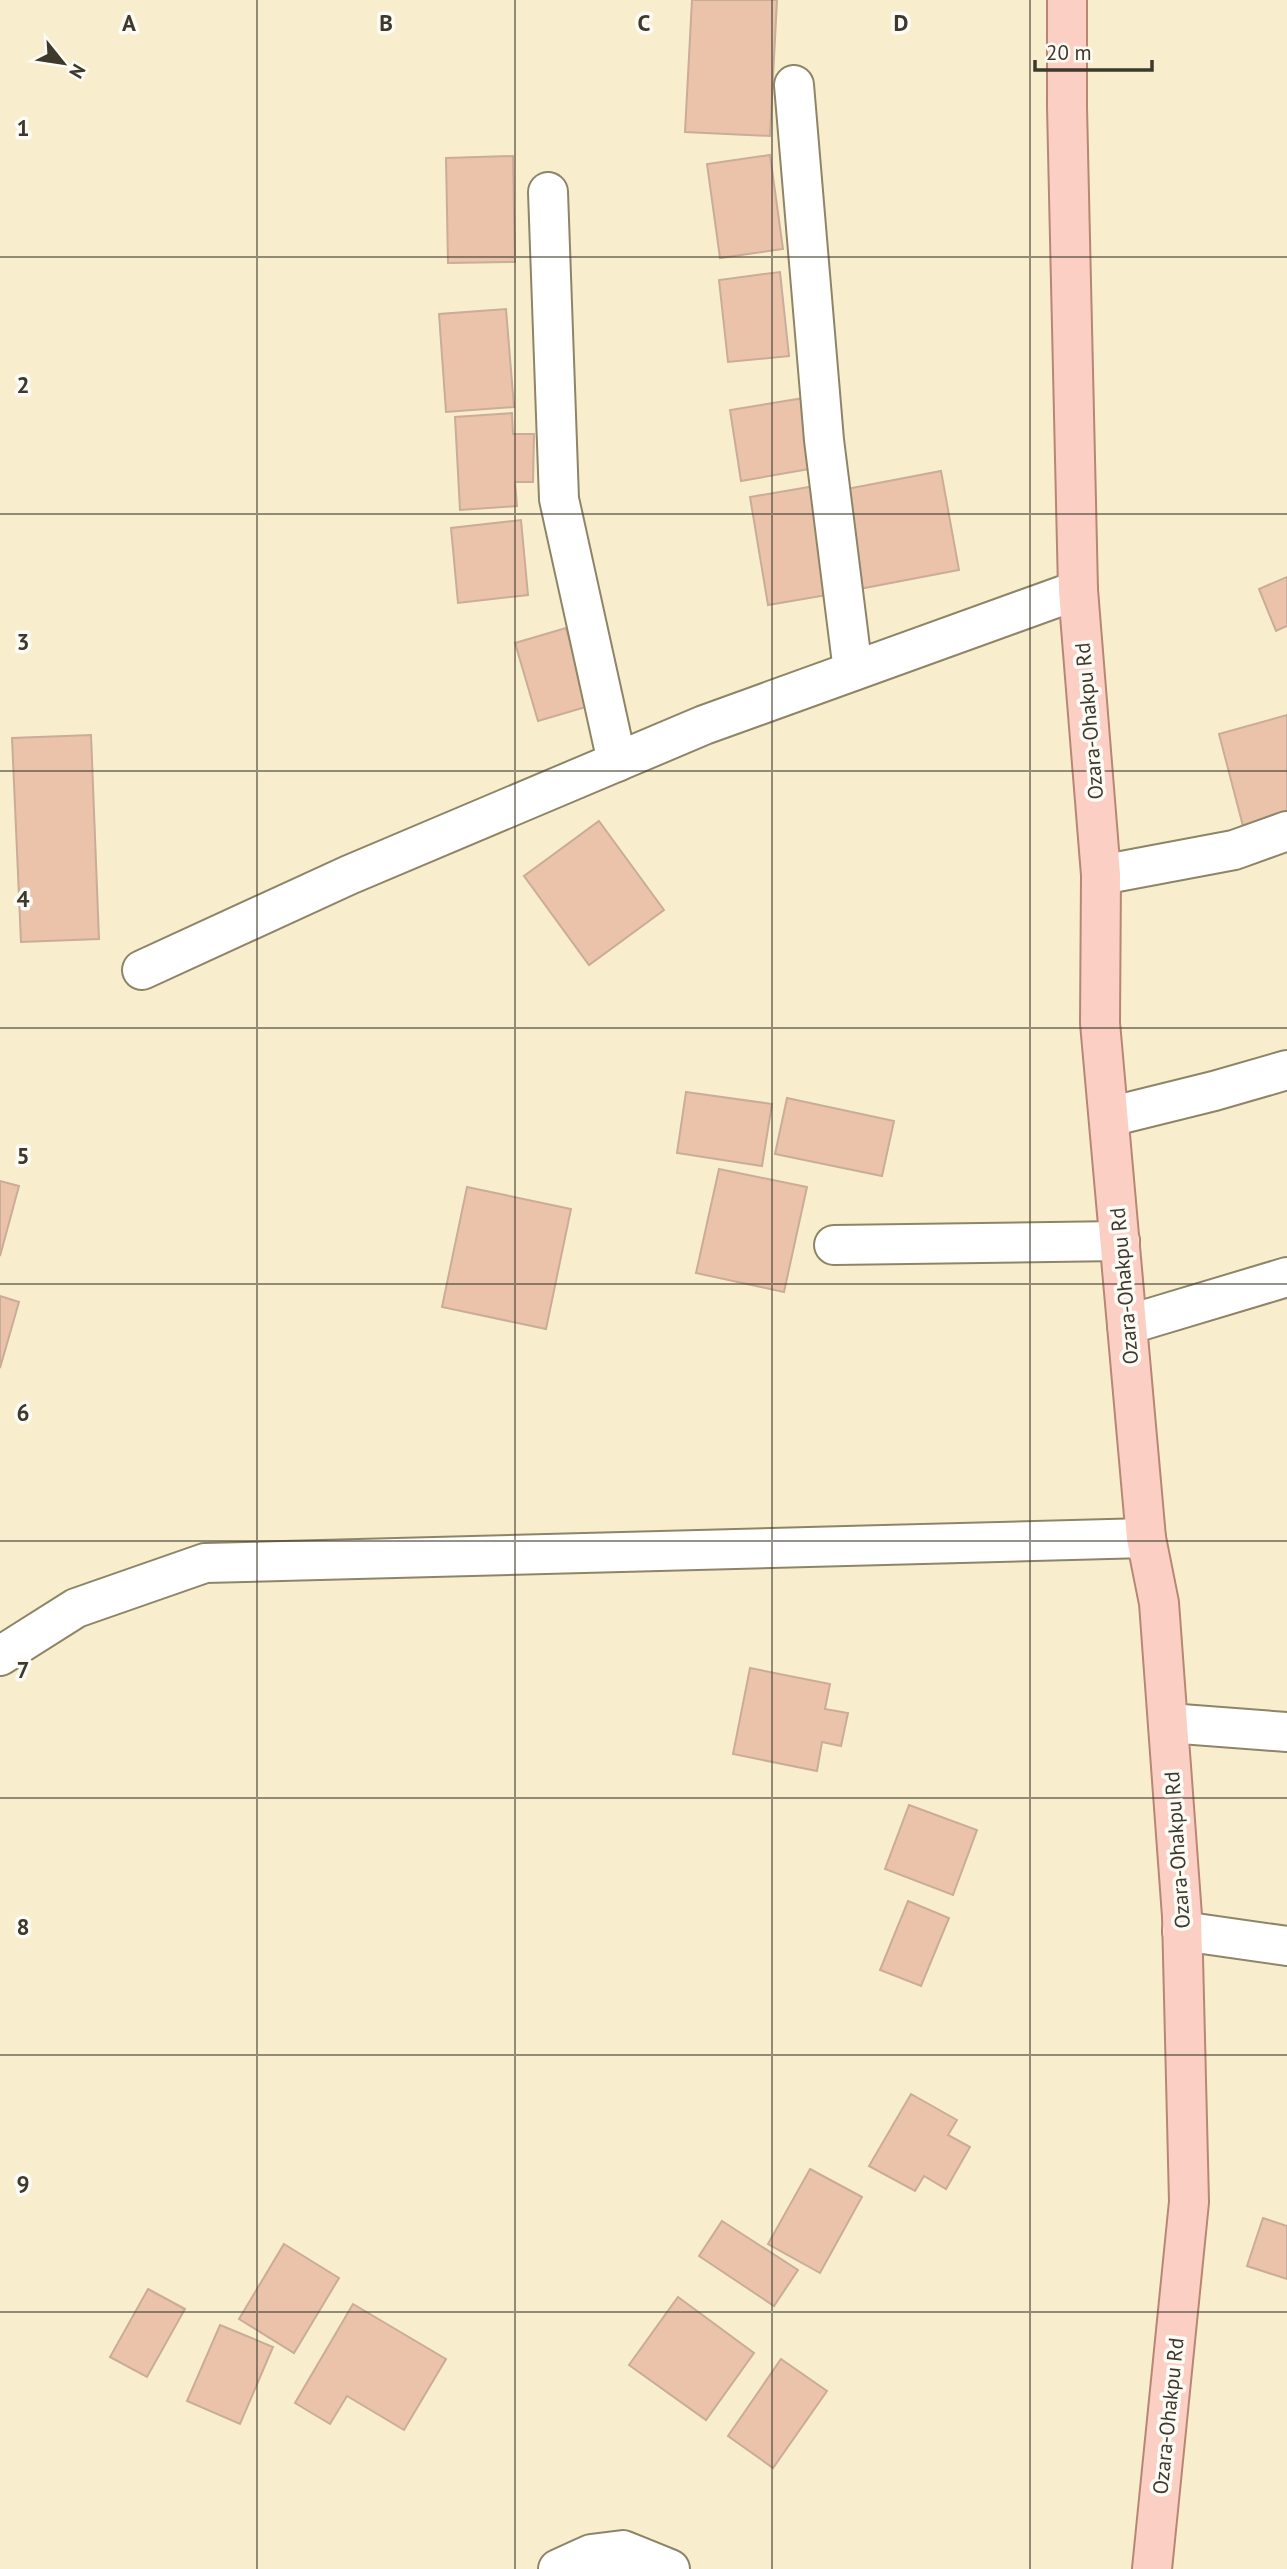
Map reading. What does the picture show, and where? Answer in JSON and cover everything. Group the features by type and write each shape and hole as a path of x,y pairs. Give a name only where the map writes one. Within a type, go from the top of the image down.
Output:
{"main road":[{"name":"Ozara-Ohakpu Rd","path":"1067,0 1078,590 1101,875 1100,1023 1146,1538 1160,1603 1182,1931 1189,2202 1152,2569"}],"street":[{"path":"794,85 824,440 853,671"},
{"path":"548,192 559,499 617,762"},
{"path":"142,971 349,875 704,724 1078,590"},
{"path":"1101,875 1234,850 1287,831"},
{"path":"1109,1117 1287,1070"},
{"path":"834,1245 1120,1241"},
{"path":"1127,1325 1287,1278"},
{"path":"0,1656 76,1608 205,1563 1146,1538"},
{"path":"1168,1723 1287,1732"},
{"path":"1182,1931 1287,1946"},
{"path":"558,2569 591,2554 623,2550 670,2569"}],"building":[{"path":"692,0 777,0 770,136 685,132"},
{"path":"770,155 783,249 720,258 707,164"},
{"path":"513,156 515,262 448,263 446,158"},
{"path":"780,272 789,356 728,362 719,280"},
{"path":"506,309 514,407 446,412 439,314"},
{"path":"810,397 821,467 741,481 730,410"},
{"path":"512,413 513,434 534,434 533,482 515,482 517,506 460,510 455,417"},
{"path":"941,471 959,570 854,590 836,491"},
{"path":"815,486 833,594 768,605 750,497"},
{"path":"521,520 528,595 458,603 451,528"},
{"path":"1287,577 1287,626 1276,631 1259,589"},
{"path":"566,628 589,706 538,721 515,643"},
{"path":"1287,715 1287,814 1243,826 1219,734"},
{"path":"91,735 99,939 21,942 12,738"},
{"path":"599,821 664,910 589,965 524,876"},
{"path":"686,1092 772,1104 762,1166 677,1153"},
{"path":"787,1098 894,1121 882,1176 775,1154"},
{"path":"719,1169 807,1187 784,1292 696,1273"},
{"path":"0,1181 19,1186 0,1256"},
{"path":"467,1187 571,1209 546,1329 442,1307"},
{"path":"0,1296 19,1302 0,1368"},
{"path":"750,1668 830,1684 825,1709 848,1713 841,1746 822,1742 817,1771 733,1754"},
{"path":"909,1805 977,1830 953,1895 885,1869"},
{"path":"908,1901 949,1918 921,1986 880,1970"},
{"path":"911,2094 957,2120 948,2135 970,2147 946,2189 924,2176 915,2191 869,2166"},
{"path":"810,2169 862,2197 820,2273 768,2244"},
{"path":"1263,2218 1287,2226 1287,2279 1247,2266"},
{"path":"722,2221 798,2270 774,2306 699,2256"},
{"path":"284,2244 339,2278 294,2353 239,2319"},
{"path":"148,2289 185,2309 147,2377 110,2357"},
{"path":"678,2297 754,2353 706,2420 629,2365"},
{"path":"353,2304 446,2359 404,2430 347,2396 330,2424 295,2403"},
{"path":"220,2325 273,2347 240,2424 187,2401"},
{"path":"781,2359 827,2391 773,2468 728,2436"}]}
